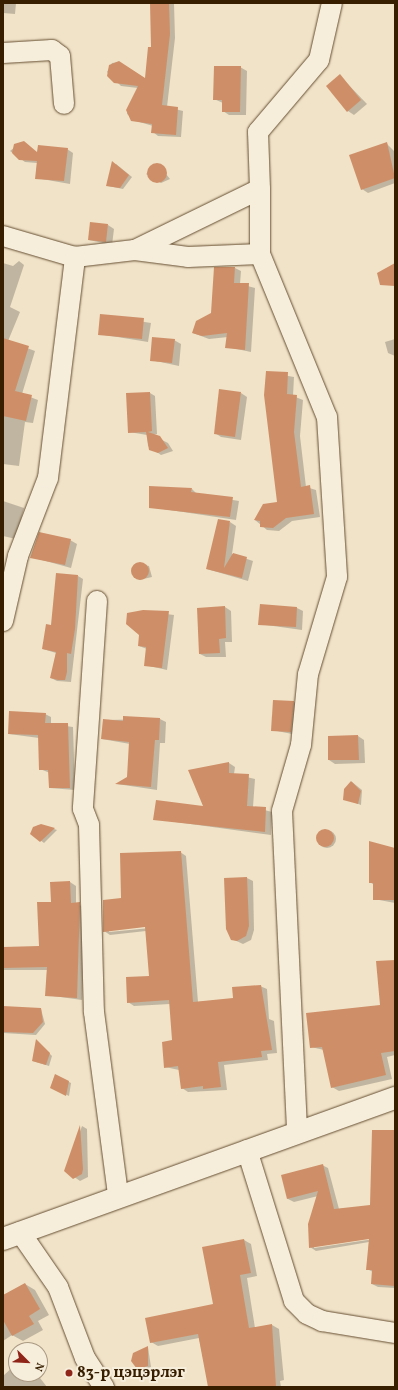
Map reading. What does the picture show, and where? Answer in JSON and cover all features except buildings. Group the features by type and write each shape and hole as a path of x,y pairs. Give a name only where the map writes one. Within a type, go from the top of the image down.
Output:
{"main road":[{"path":"12,1235 118,1195 297,1131 395,1098"}],"street":[{"path":"297,1131 282,811 301,745 308,674 337,576 327,417 260,254 258,132 319,60 332,3"},
{"path":"3,53 52,50 60,56 64,104"},
{"path":"135,250 260,189"},
{"path":"3,236 75,257 135,250 188,257 260,254"},
{"path":"3,621 18,556 48,478 75,257"},
{"path":"97,601 83,810 89,825 94,1012 118,1195"},
{"path":"247,1150 294,1302 306,1314 322,1321 395,1333"},
{"path":"12,1235 58,1287 85,1358 104,1387"}],"place":[{"name":"83-р цэцэрлэг","path":"69,1373"}]}
